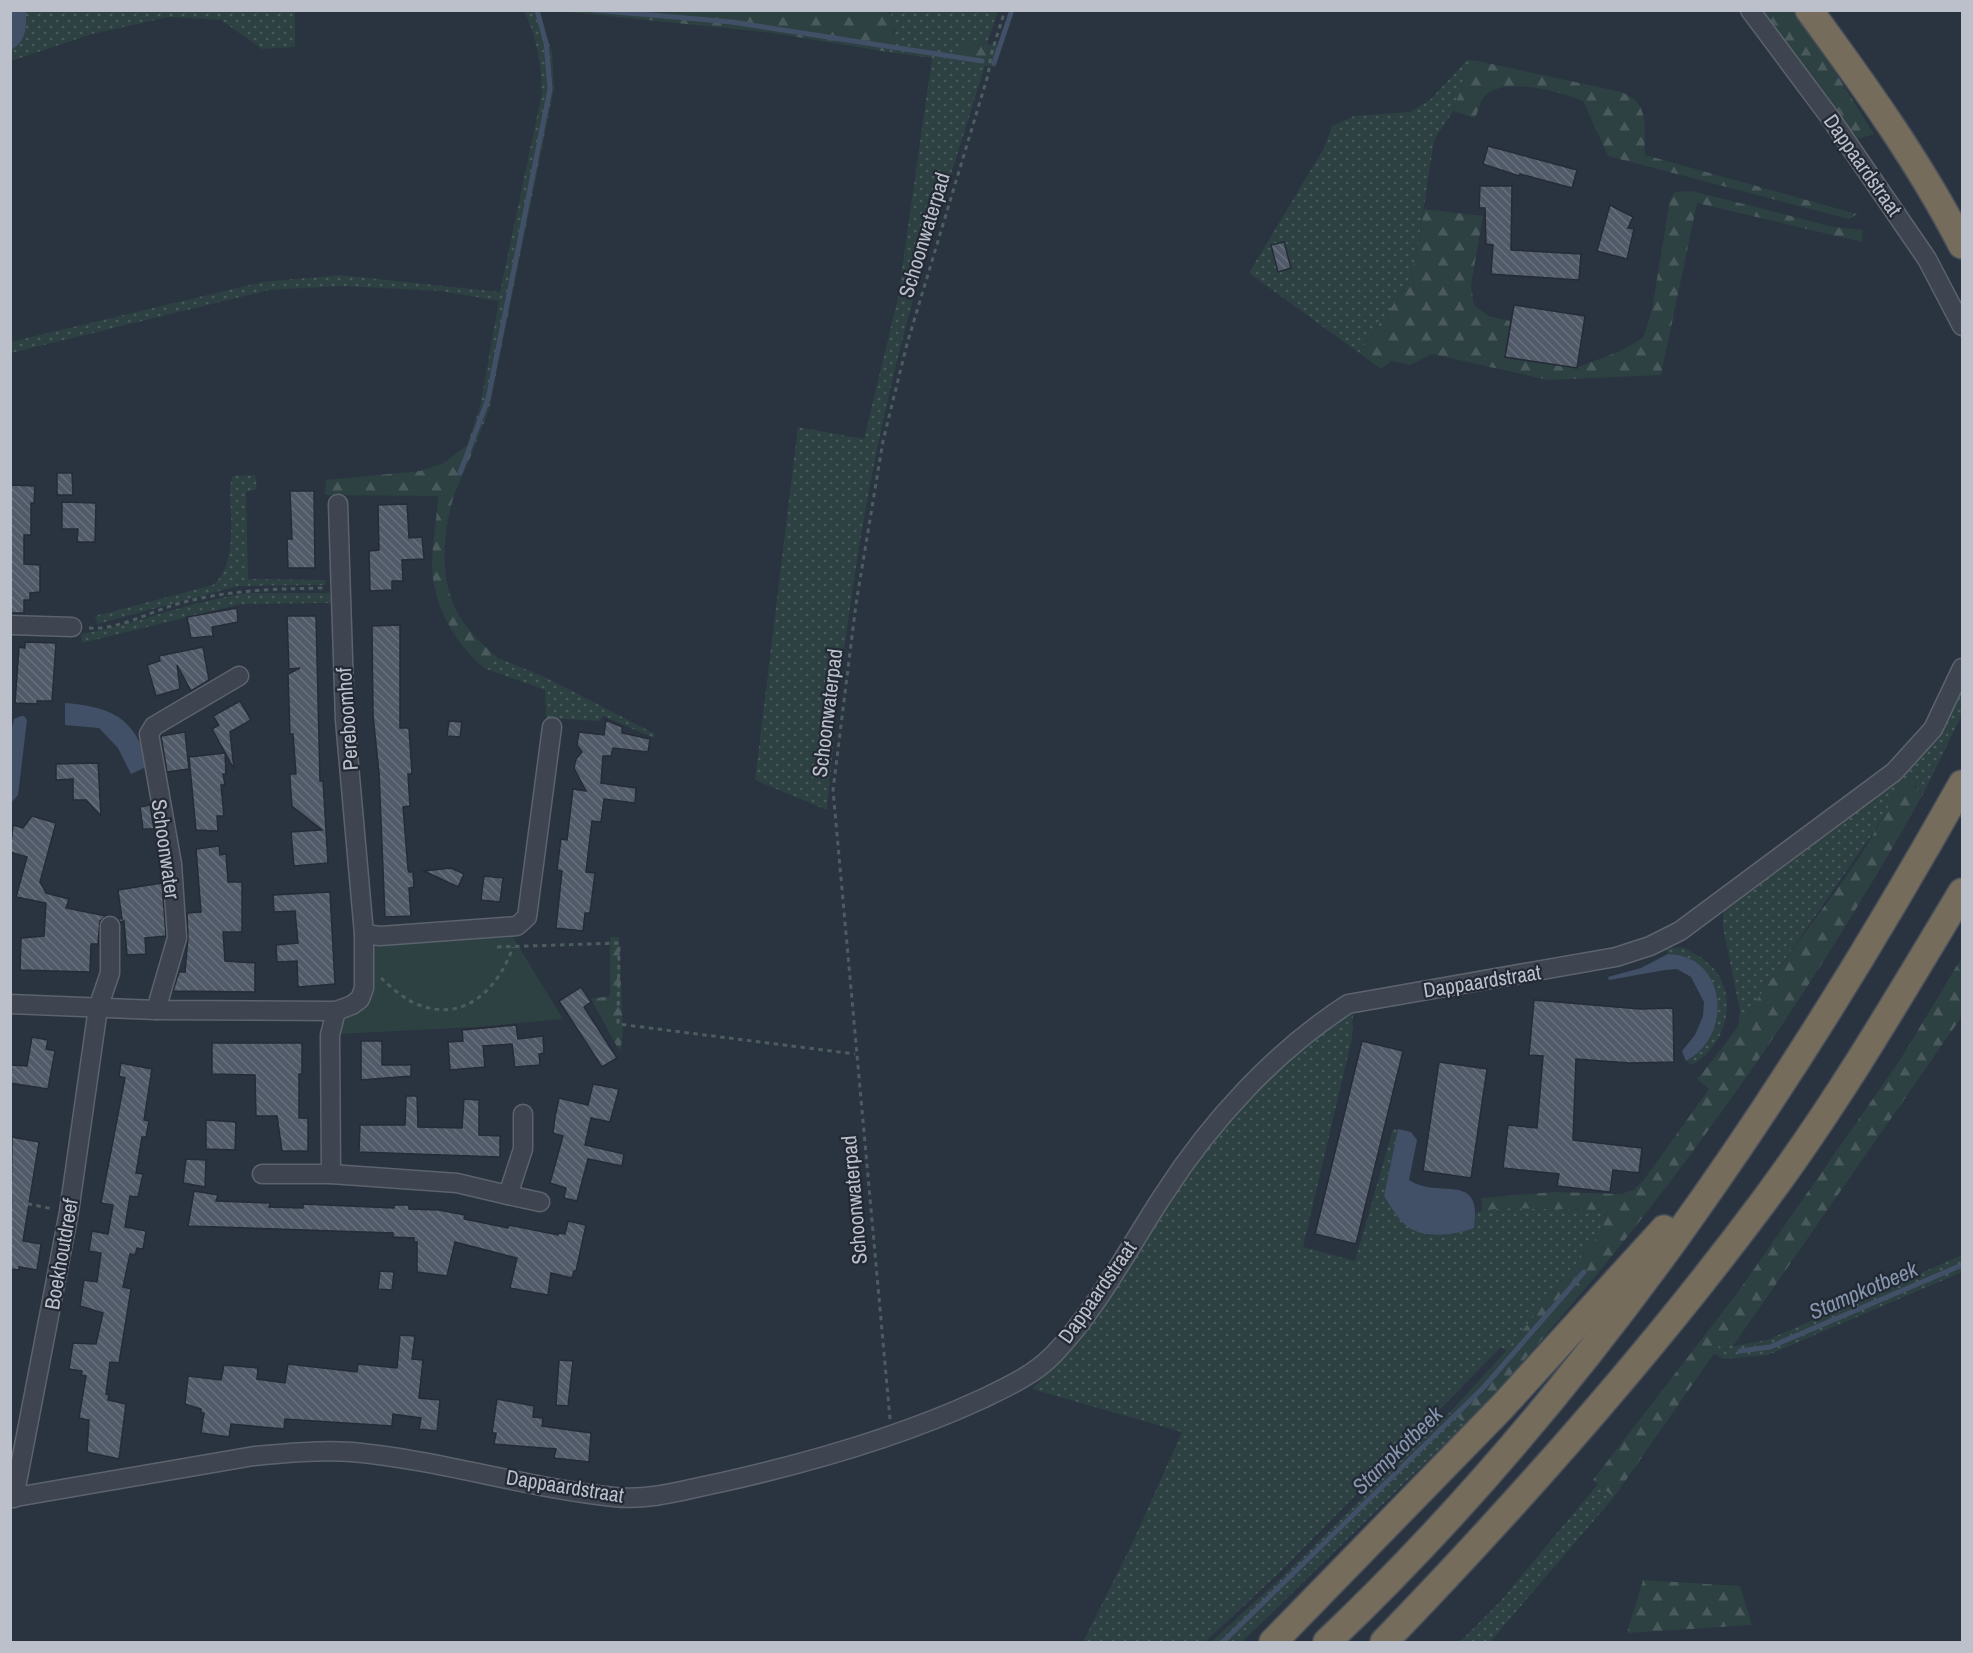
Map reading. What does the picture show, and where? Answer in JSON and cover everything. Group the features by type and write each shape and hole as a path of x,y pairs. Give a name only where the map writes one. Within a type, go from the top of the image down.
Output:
{"highway":[{"path":"1809,10 1848,63 1915,165 1962,245"},
{"path":"1327,1642 1380,1591 1525,1432 1683,1228 1808,1044 1896,902 1962,784"},
{"path":"1384,1642 1561,1453 1764,1202 1888,1016 1962,892"},
{"path":"1273,1642 1502,1407 1635,1258 1724,1168"}],"street":[{"name":"Dappaardstraat","path":"1750,10 1829,116 1928,259 1962,326"},
{"name":"Pereboomhof","path":"336,1011 360,999 364,988 364,934 345,720 338,504"},
{"path":"10,625 72,627"},
{"name":"Dappaardstraat","path":"12,1498 254,1456 350,1452 423,1462 615,1497 650,1498 753,1475 892,1436 952,1413 1017,1382 1052,1356 1084,1318 1193,1152 1264,1072 1311,1028 1348,1004 1616,957 1650,946 1680,931 1894,772 1933,729 1962,668"},
{"name":"Schoonwater","path":"156,1010 177,938 172,864 149,734 154,726 239,676"},
{"path":"364,934 380,936 517,926 527,917 552,727"},
{"path":"98,1008 110,973 110,926"},
{"path":"10,1004 156,1010 336,1011 330,1035 331,1174"},
{"name":"Boekhoutdreef","path":"12,1498 69,1212 98,1008"},
{"path":"508,1195 523,1149 523,1114"},
{"path":"262,1174 331,1174 457,1183 540,1202"}],"path":[{"name":"Schoonwaterpad","path":"892,1436 855,1054 833,790 856,604 883,441 907,344 1005,10"},
{"path":"72,627 96,629 139,618 177,604 237,590 339,588"},
{"path":"380,977 419,1005 447,1009 481,998 497,978 513,946 619,943 618,1024 855,1054"},
{"path":"10,1200 69,1212"}],"green space":[{"path":"11,11 295,11 295,47 262,49 221,20 169,17 92,34 11,61"},
{"path":"524,11 538,11 552,52 554,89 489,410 474,448 467,445 480,407 499,301 441,291 341,286 269,290 11,353 10,342 262,282 340,275 500,292 542,93 538,50"},
{"path":"559,11 887,11 893,20 894,30 888,52 773,33"},
{"path":"890,11 998,11 987,44 974,43 964,62 985,65 918,281 886,409 854,580 827,810 755,780 798,427 864,439 898,298 932,58 888,52 895,31"},
{"path":"1761,11 1797,11 1874,134 1858,139"},
{"path":"974,42 1002,46 995,67 964,62 960,50 965,45"},
{"path":"1467,60 1478,61 1468,70 1453,111 1434,140 1416,258 1407,285 1359,353 1249,273 1324,148 1332,126 1354,116 1410,112 1431,99"},
{"path":"1478,61 1621,92 1638,103 1642,110 1645,126 1645,155 1857,214 1849,219 1608,156 1583,101 1561,93 1532,87 1504,87 1493,90 1484,97 1475,118 1453,111 1468,70"},
{"path":"1692,191 1834,227 1863,230 1862,242 1697,203 1661,375 1548,380 1432,354 1410,365 1391,361 1381,369 1359,353 1407,285 1416,258 1424,209 1483,216 1471,285 1474,305 1488,316 1510,321 1504,358 1576,368 1618,352 1643,338 1652,310 1670,199 1675,192"},
{"path":"467,445 474,448 456,489 451,507 446,534 445,562 448,588 460,617 498,658 484,668 454,634 435,592 432,561 438,496 325,495 326,480 420,471 444,463"},
{"path":"255,475 257,489 246,492 248,579 326,580 325,585 238,586 97,624 95,616 213,585 221,576 229,552 231,539 230,486 233,476"},
{"path":"248,593 330,593 332,603 241,604 82,643 81,634 205,601"},
{"path":"498,658 547,678 655,734 654,738 603,716 600,721 546,718 545,690 484,668"},
{"path":"1962,689 1962,715 1922,796 1916,786 1898,783 1889,807 1873,833 1738,1027 1740,1011 1723,927 1723,913 1729,905 1927,749"},
{"path":"1908,777 1922,796 1845,927 1762,1054 1674,1177 1627,1237 1537,1345 1465,1424 1451,1411 1506,1351 1602,1231 1607,1210 1501,1208 1482,1211 1481,1198 1554,1192 1621,1194 1633,1190 1643,1181 1709,1089 1697,1079 1850,871 1878,827 1898,783"},
{"path":"513,937 563,1019 477,1027 338,1034 341,1021 361,1007 370,951 375,945"},
{"path":"610,937 619,937 623,1034 620,1052 591,999 610,996"},
{"path":"1682,947 1704,960 1720,977 1727,1005 1721,1033 1714,1046 1692,1065 1686,1061 1702,1049 1712,1034 1717,1016 1717,999 1712,982 1702,968 1687,958 1668,954 1667,949"},
{"path":"1962,957 1962,1015 1960,1019 1733,1346 1722,1342 1614,1497 1593,1480 1738,1292 1900,1060"},
{"path":"1353,1012 1352,1038 1303,1247 1355,1261 1393,1129 1398,1129 1384,1196 1474,1228 1476,1212 1501,1208 1607,1210 1602,1231 1506,1351 1501,1347 1280,1572 1205,1642 1083,1642 1132,1544 1182,1432 1032,1389 1080,1332 1168,1198 1223,1126 1284,1061 1318,1034"},
{"path":"1962,1255 1962,1272 1768,1355 1723,1359 1714,1353 1722,1341 1733,1346 1767,1340"},
{"path":"1451,1411 1465,1424 1242,1642 1211,1642 1280,1579"},
{"path":"1598,1484 1614,1497 1490,1642 1460,1642 1498,1604"},
{"path":"1643,1580 1740,1586 1752,1625 1627,1633"}],"water":[{"path":"11,10 26,11 26,17 23,38 11,50"},
{"path":"65,703 96,708 120,718 137,736 148,766 131,774 118,748 99,728 65,725"},
{"path":"21,716 27,720 18,795 11,803 11,731 14,719"},
{"path":"1668,954 1688,958 1702,968 1712,982 1717,998 1717,1016 1712,1034 1701,1049 1686,1061 1682,1051 1695,1035 1703,1016 1704,1002 1691,977 1677,969 1609,980 1608,977 1641,968"},
{"path":"1398,1129 1411,1132 1417,1140 1409,1180 1434,1188 1466,1193 1472,1199 1475,1210 1474,1228 1450,1234 1431,1234 1415,1231 1404,1224 1384,1196"}],"building":[{"path":"1488,146 1577,170 1572,188 1520,174 1519,176 1483,164"},
{"path":"1480,186 1512,186 1511,250 1581,254 1579,280 1491,274 1493,245 1486,244 1485,208 1479,208"},
{"path":"1610,205 1633,217 1628,228 1634,229 1627,259 1597,251"},
{"path":"1284,242 1291,268 1278,272 1271,245"},
{"path":"1514,305 1585,316 1577,368 1505,357"},
{"path":"57,473 72,473 73,495 57,495"},
{"path":"10,485 35,486 34,503 31,503 31,535 24,535 24,564 40,565 40,592 30,593 30,600 24,600 24,613 10,613"},
{"path":"290,491 314,491 315,568 288,568 287,539 292,539"},
{"path":"62,502 96,503 95,542 77,542 78,529 62,529"},
{"path":"407,504 409,538 422,537 424,559 402,560 403,581 392,581 392,590 370,591 369,551 379,550 378,505"},
{"path":"237,608 238,622 212,627 213,636 191,638 187,617"},
{"path":"287,616 316,616 320,781 323,781 328,863 294,866 291,832 322,830 292,806 290,774 296,774 293,734 290,734 288,674 300,668 289,669"},
{"path":"400,625 400,728 409,728 412,774 408,774 410,806 403,807 408,869 409,872 413,872 414,887 409,888 411,916 385,917 379,773 373,715 372,626"},
{"path":"25,642 56,643 52,701 37,701 37,704 15,703 19,647 25,648"},
{"path":"203,647 209,680 191,691 177,665 180,689 156,696 147,665 160,661 159,656"},
{"path":"240,701 251,720 230,732 234,769 212,729 219,725 213,716"},
{"path":"606,720 622,727 622,733 650,739 648,752 613,748 611,756 603,756 601,783 636,788 635,803 604,799 601,822 592,821 586,872 595,873 590,913 585,913 583,931 556,928 562,871 557,870 561,839 567,840 573,789 586,791 574,768 576,759 582,752 577,745 579,732 604,735"},
{"path":"449,721 462,722 460,737 447,736"},
{"path":"185,732 189,769 167,772 161,736"},
{"path":"225,753 226,774 223,774 225,785 221,785 224,816 217,816 218,831 196,830 189,757"},
{"path":"98,763 101,816 86,800 73,800 73,779 56,780 56,764"},
{"path":"150,805 154,829 143,829 140,807"},
{"path":"32,816 56,823 40,882 46,893 69,899 66,908 106,916 100,921 98,944 91,944 90,972 20,970 21,938 44,936 46,903 16,897 27,857 10,852 13,825 23,828"},
{"path":"219,846 220,855 226,854 228,882 242,882 242,932 223,932 225,961 255,963 255,992 173,991 179,972 185,972 188,938 187,913 201,912 196,849"},
{"path":"451,868 464,874 458,887 424,871"},
{"path":"484,876 503,878 500,902 481,900"},
{"path":"162,883 166,936 145,938 146,954 127,955 124,921 120,922 118,918 122,919 118,890"},
{"path":"330,892 335,984 298,987 297,961 277,962 276,945 298,943 295,911 274,912 273,895"},
{"path":"581,987 591,1002 584,1007 617,1058 602,1067 559,1001"},
{"path":"1534,1000 1640,1009 1673,1008 1674,1062 1630,1063 1576,1059 1573,1140 1642,1148 1639,1173 1613,1170 1610,1192 1557,1186 1559,1174 1503,1168 1508,1125 1537,1128 1543,1056 1529,1055"},
{"path":"516,1025 518,1039 543,1036 544,1053 539,1054 540,1065 515,1067 512,1044 483,1046 485,1067 450,1070 448,1042 463,1041 462,1030"},
{"path":"32,1037 48,1040 46,1049 55,1051 48,1089 10,1083 10,1065 27,1066"},
{"path":"361,1041 382,1041 382,1065 411,1065 411,1076 361,1080"},
{"path":"1362,1041 1403,1051 1356,1244 1315,1234"},
{"path":"212,1043 302,1043 299,1118 308,1118 308,1151 282,1151 277,1116 256,1116 255,1075 212,1074"},
{"path":"1439,1062 1487,1069 1471,1178 1423,1171"},
{"path":"121,1063 152,1069 144,1120 149,1121 146,1137 142,1137 136,1173 143,1174 138,1197 130,1196 125,1227 146,1231 143,1249 137,1248 135,1255 130,1254 123,1287 131,1289 119,1363 110,1362 106,1394 109,1395 108,1400 126,1404 119,1459 87,1452 89,1420 79,1418 86,1376 81,1375 82,1371 69,1369 73,1343 96,1344 103,1313 80,1306 84,1280 97,1282 101,1253 89,1251 92,1231 108,1234 113,1205 101,1203 125,1078 119,1076"},
{"path":"593,1084 619,1089 610,1122 591,1118 585,1145 624,1154 622,1166 588,1159 577,1201 564,1198 566,1188 550,1183 563,1136 553,1133 555,1117 559,1098 588,1105"},
{"path":"406,1096 417,1096 418,1127 462,1128 464,1099 479,1100 479,1135 500,1136 500,1157 359,1152 360,1125 405,1125"},
{"path":"206,1120 236,1122 235,1150 206,1149"},
{"path":"12,1137 39,1142 23,1241 41,1244 37,1270 19,1267 19,1270 10,1269"},
{"path":"186,1159 206,1160 205,1187 183,1183"},
{"path":"194,1191 218,1195 216,1201 270,1203 269,1207 303,1208 303,1204 394,1208 394,1205 409,1205 409,1209 439,1210 465,1215 464,1219 558,1235 559,1233 565,1234 568,1221 586,1225 576,1271 572,1278 551,1273 548,1295 510,1288 517,1258 455,1242 447,1276 417,1272 417,1242 414,1242 414,1238 393,1237 393,1233 188,1226"},
{"path":"380,1271 394,1272 392,1290 378,1289"},
{"path":"400,1335 415,1336 412,1359 423,1360 419,1398 440,1400 437,1431 419,1429 421,1418 393,1414 392,1426 285,1419 284,1429 231,1424 229,1437 201,1433 204,1413 201,1413 201,1409 185,1404 188,1376 221,1380 224,1365 258,1368 257,1379 285,1383 288,1364 357,1372 358,1364 397,1368"},
{"path":"559,1360 573,1361 568,1406 556,1405"},
{"path":"497,1399 534,1406 533,1417 543,1418 542,1426 591,1433 589,1462 554,1458 556,1449 494,1444 496,1433 492,1433"}],"waterway":[{"path":"460,473 488,399 550,89 546,43 537,10"},
{"path":"594,10 732,22 982,61"},
{"path":"994,63 1012,10"},
{"name":"Stampkotbeek","path":"1740,1351 1770,1347 1962,1265"},
{"name":"Stampkotbeek","path":"1223,1642 1484,1387 1584,1272"}]}
